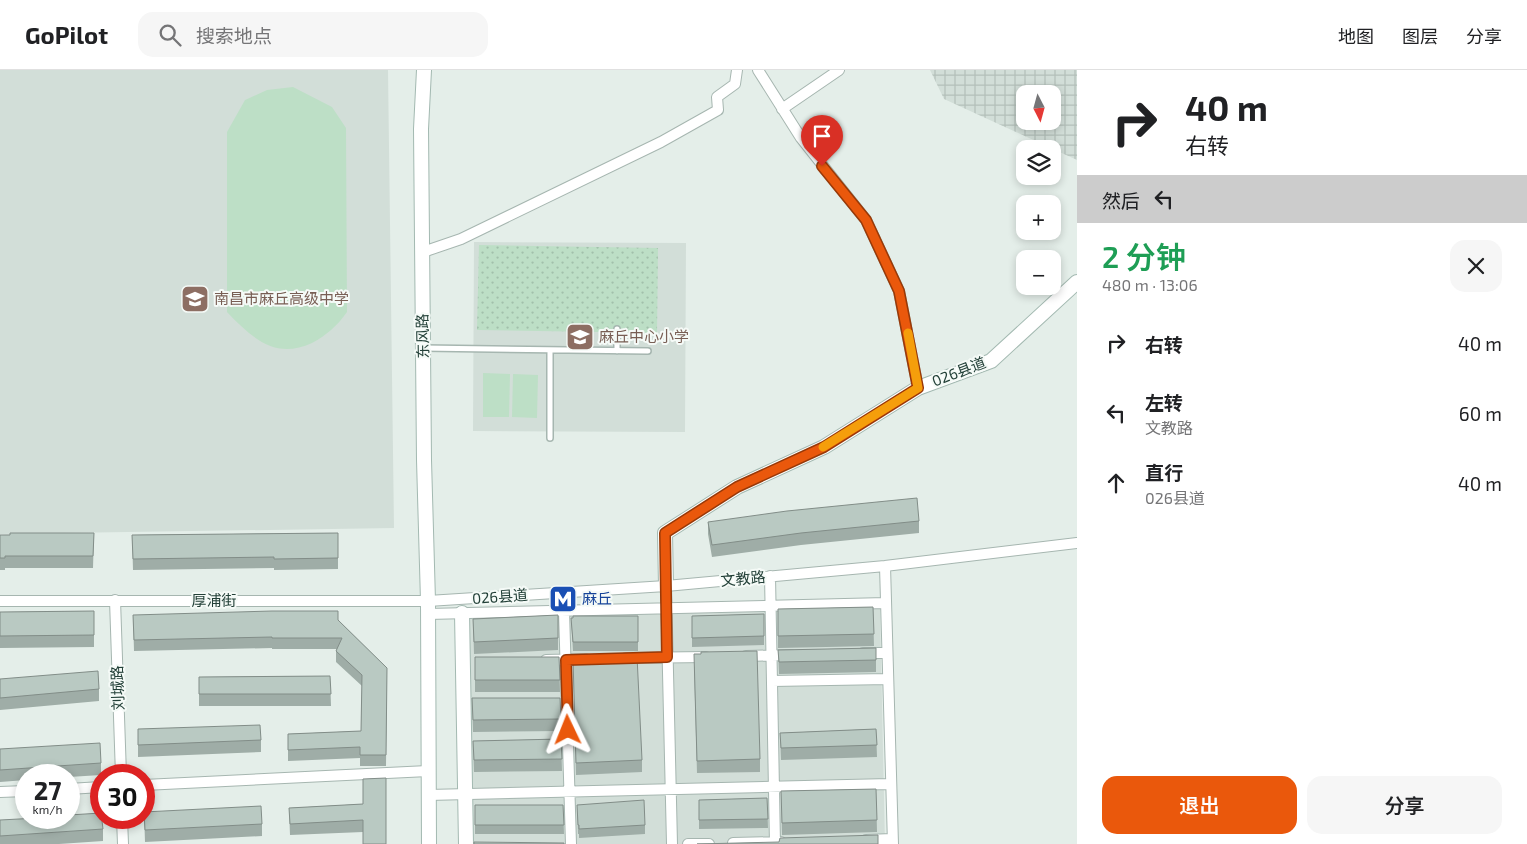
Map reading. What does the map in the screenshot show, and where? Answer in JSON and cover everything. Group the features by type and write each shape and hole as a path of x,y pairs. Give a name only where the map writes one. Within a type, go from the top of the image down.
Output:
{"street":[{"name":"东风路","path":"424,70 421,129 428,607"},
{"path":"422,252 470,235 661,142 718,110 717,98 735,84 737,70"},
{"path":"758,70 801,138 866,220 899,291 918,388"},
{"path":"782,109 839,70"},
{"name":"026县道","path":"428,607 666,586 665,533 737,487 824,447 918,388 990,361 1077,282"},
{"name":"文教路","path":"666,586 885,566 1077,543"},
{"path":"853,840 892,842 890,784 884,734 888,679 885,566"},
{"path":"770,576 772,681 778,738 774,787 775,843"},
{"path":"666,586 672,844"},
{"name":"厚浦街","path":"0,601 115,600 428,607"},
{"name":"刘城路","path":"115,600 121,764"},
{"path":"429,844 428,607 462,613 886,603"},
{"path":"564,611 566,660 562,703 563,744 570,792 571,844"},
{"path":"462,613 467,661 469,746 465,794 466,844"},
{"path":"848,654 887,653"},
{"path":"734,656 800,654"},
{"path":"612,658 715,656"},
{"path":"538,660 593,659"},
{"path":"772,681 888,679"},
{"path":"155,784 428,771"},
{"path":"428,795 890,784"},
{"path":"0,792 15,791"},
{"path":"122,829 123,844"},
{"path":"688,844 795,842"}],"lane":[{"path":"617,351 618,329"},
{"path":"424,348 648,351"},
{"path":"550,350 550,438"}],"shaded area":[{"name":"南昌市麻丘高级中学","path":"0,70 388,70 394,528 0,534"},
{"path":"930,70 1077,70 1077,160 1061,153 1061,140 1033,140 944,99"},
{"name":"麻丘中心小学","path":"474,242 686,243 685,432 473,431"},
{"path":"880,608 885,844 466,844 469,617"}],"green space":[{"path":"293,87 332,107 346,128 347,312 331,330 317,340 299,348 287,349 275,348 255,338 227,312 227,132 245,100 267,90"},
{"path":"479,245 658,248 657,333 477,330"},
{"path":"483,373 510,374 509,417 483,417"},
{"path":"513,374 538,375 537,418 512,417"}],"building":[{"path":"917,498 919,521 801,533 712,545 708,522 787,511"},
{"path":"10,533 94,533 93,556 5,556 5,558 0,558 0,535 10,535"},
{"path":"338,533 338,558 133,559 132,535"},
{"path":"873,607 874,634 778,636 778,609"},
{"path":"94,611 94,635 0,636 0,612"},
{"path":"338,611 338,620 387,668 386,755 360,755 360,747 288,750 288,734 361,731 362,675 336,651 342,638 272,637 134,640 133,615"},
{"path":"764,614 764,636 692,638 692,616"},
{"path":"558,615 558,638 474,642 473,619"},
{"path":"573,616 638,616 638,642 573,642 571,618"},
{"path":"876,648 876,660 779,662 778,650"},
{"path":"757,651 760,759 697,761 694,654 701,654 701,652"},
{"path":"637,656 642,760 576,763 573,659"},
{"path":"475,657 559,657 560,680 475,680"},
{"path":"98,671 99,689 0,698 0,679"},
{"path":"330,676 331,694 199,694 199,677"},
{"path":"472,698 560,698 561,719 473,720"},
{"path":"260,725 261,740 138,745 138,729"},
{"path":"876,729 877,745 781,748 780,733"},
{"path":"561,739 562,759 474,760 473,741"},
{"path":"100,743 101,763 15,764 15,769 0,770 0,749"},
{"path":"386,778 386,844 363,844 363,820 290,824 289,808 363,804 363,779"},
{"path":"876,789 877,820 782,823 781,791"},
{"path":"767,798 768,819 699,820 699,800"},
{"path":"644,800 645,825 579,829 577,805"},
{"path":"475,805 563,805 564,825 475,825"},
{"path":"261,806 262,824 145,830 155,829 155,811"},
{"path":"80,814 90,814 90,829 103,829 0,836 0,820 15,819 15,829 80,829"},
{"path":"878,835 878,844 697,844 779,842 780,838"},
{"path":"474,842 564,843 564,844 474,844"}],"slow traffic":[{"path":"823,447 918,388 908,333"}],"place":[{"name":"南昌市麻丘高级中学","path":"195,299"},
{"name":"麻丘中心小学","path":"580,337"},
{"name":"麻丘","path":"563,599"}],"route":[{"path":"568,730 566,660 667,657 665,533 737,487 824,447 918,388 899,291 866,220 822,166"}]}
